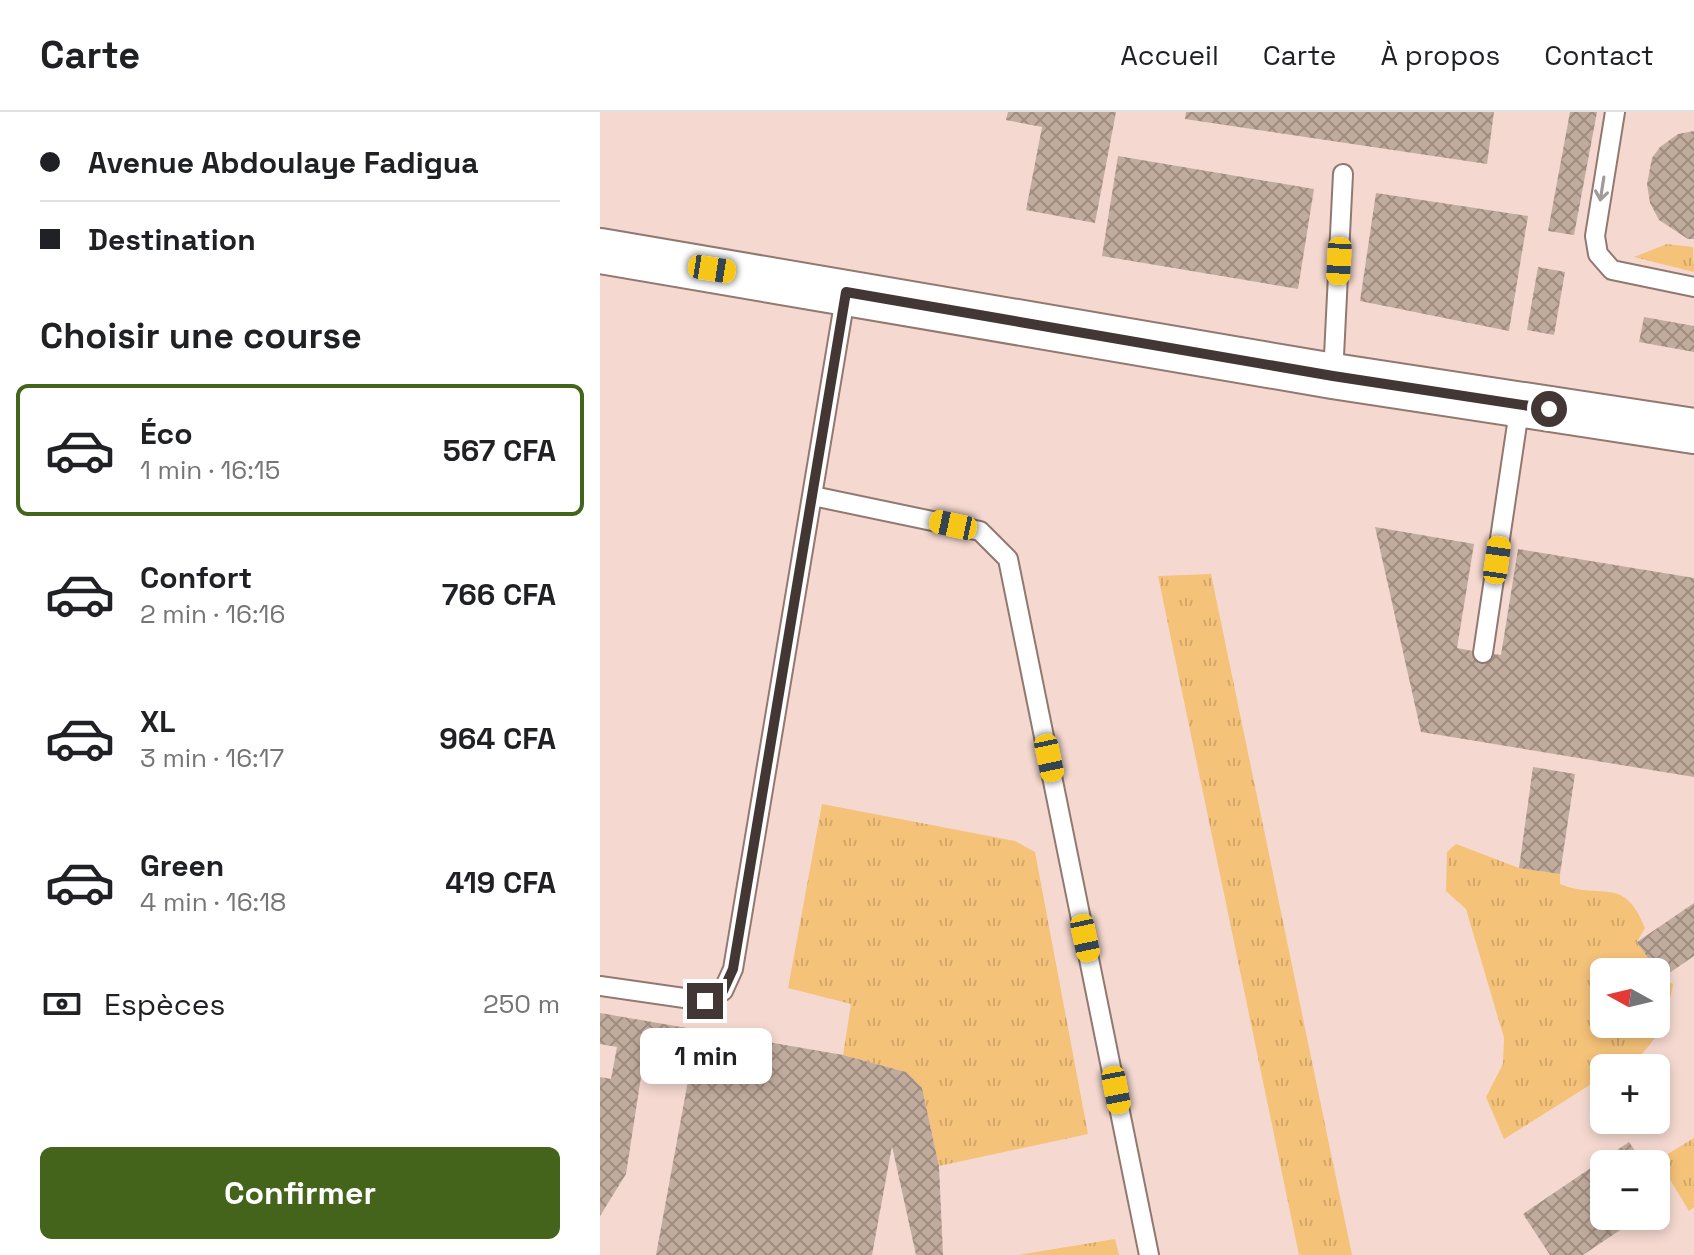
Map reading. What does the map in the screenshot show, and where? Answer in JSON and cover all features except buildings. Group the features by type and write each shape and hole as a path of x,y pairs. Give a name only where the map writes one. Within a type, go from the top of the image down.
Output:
{"street":[{"path":"600,251 1333,376 1694,431"}],"lane":[{"path":"1615,112 1595,236 1598,254 1612,270 1694,287"},
{"path":"1333,376 1343,174"},
{"path":"600,986 705,1001 723,991 733,969 846,292"},
{"path":"1483,653 1520,404"},
{"path":"813,496 980,531 1008,559 1149,1255"}],"green space":[{"path":"1667,244 1693,247 1694,272 1634,257"},
{"path":"1211,574 1352,1255 1299,1255 1158,576"},
{"path":"822,804 1015,841 1035,852 1088,1134 939,1166 922,1088 906,1072 843,1055 851,1004 788,988"},
{"path":"1456,844 1519,868 1560,874 1560,884 1575,889 1610,892 1629,901 1645,928 1637,942 1648,958 1590,958 1590,1038 1653,1040 1640,1054 1590,1054 1590,1085 1504,1139 1486,1097 1503,1064 1504,1038 1466,909 1446,891 1447,852"},
{"path":"1694,1138 1694,1207 1689,1211 1670,1180 1670,1153"},
{"path":"1115,1239 1119,1255 1018,1255"}],"route":[{"path":"705,1001 723,991 733,969 846,292 1333,376 1549,409"}]}
